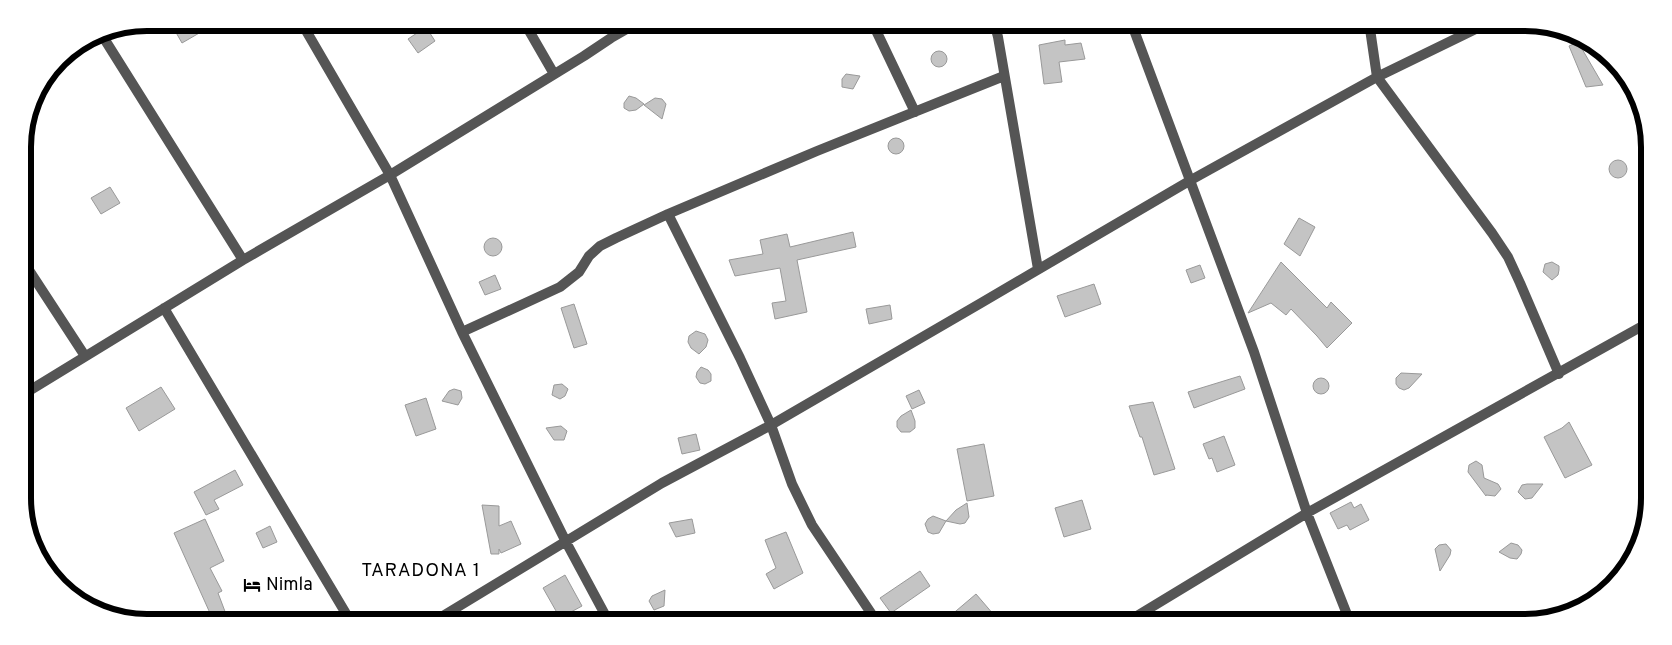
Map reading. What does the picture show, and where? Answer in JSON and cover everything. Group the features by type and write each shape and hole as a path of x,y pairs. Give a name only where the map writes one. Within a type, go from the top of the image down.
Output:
{"street":[{"path":"306,31 390,174 462,332 566,542 605,614"},
{"path":"529,31 554,74"},
{"path":"31,390 242,260 390,174 623,31"},
{"path":"876,31 915,112"},
{"path":"997,31 1038,268"},
{"path":"1134,31 1254,352 1307,514 1347,614"},
{"path":"1369,31 1377,77 1508,257 1559,374"},
{"path":"446,614 662,483 770,424 1191,180 1377,77 1472,31"},
{"path":"105,39 242,260"},
{"path":"462,332 560,287 579,272 589,256 600,246 668,214 817,151 1004,76"},
{"path":"668,214 740,358 770,424 792,484 812,525 829,554 871,614"},
{"path":"31,272 85,356"},
{"path":"164,308 346,614"},
{"path":"1140,614 1307,514 1641,327"}],"building":[{"path":"175,31 200,31 201,32 182,43"},
{"path":"420,31 429,31 435,41 418,53 408,39"},
{"path":"1065,40 1065,45 1081,43 1085,59 1059,62 1062,82 1044,84 1039,45"},
{"path":"1576,43 1580,45 1603,85 1586,87 1569,46"},
{"path":"939,51 947,59 939,67 931,59"},
{"path":"846,74 860,76 853,89 842,87 842,79"},
{"path":"629,96 636,98 644,104 636,110 629,111 624,108 624,103"},
{"path":"655,98 662,99 666,104 662,119 644,105"},
{"path":"893,138 899,138 904,143 902,152 893,154 888,149 888,143"},
{"path":"1618,160 1624,163 1627,169 1624,175 1618,178 1612,175 1609,169 1612,163"},
{"path":"110,187 120,203 101,214 91,198"},
{"path":"1299,218 1315,227 1300,256 1284,244"},
{"path":"853,232 856,247 797,260 807,312 775,319 772,303 786,301 780,268 735,276 729,260 763,254 760,240 787,234 790,247"},
{"path":"493,238 499,241 502,247 499,253 493,256 487,253 484,247 487,241"},
{"path":"1281,262 1327,308 1331,302 1352,323 1327,348 1291,309 1286,315 1271,303 1248,313"},
{"path":"1552,262 1559,266 1559,270 1558,275 1552,280 1543,272 1545,264"},
{"path":"1200,265 1205,278 1191,283 1186,270"},
{"path":"495,275 501,289 485,295 479,282"},
{"path":"1094,284 1101,304 1065,317 1057,296"},
{"path":"574,304 587,344 574,348 561,308"},
{"path":"890,305 892,319 869,324 866,309"},
{"path":"696,331 705,334 708,340 706,347 699,354 691,348 688,342 689,336"},
{"path":"701,367 708,370 711,374 711,381 705,384 700,383 696,377"},
{"path":"1401,373 1422,374 1409,388 1404,390 1396,384 1396,378"},
{"path":"1240,376 1245,389 1194,408 1188,392"},
{"path":"1321,378 1329,386 1321,394 1313,386"},
{"path":"562,384 568,389 565,396 560,399 552,395 554,385"},
{"path":"161,387 175,409 139,431 126,408"},
{"path":"454,389 461,391 462,398 458,405 442,401 449,391"},
{"path":"919,390 925,403 912,409 906,396"},
{"path":"426,398 436,429 416,436 405,405"},
{"path":"1153,402 1175,469 1154,475 1142,437 1140,437 1129,406"},
{"path":"911,410 915,421 915,428 910,432 901,432 897,427 897,421"},
{"path":"1569,422 1592,465 1565,478 1544,437 1562,428"},
{"path":"561,426 567,431 564,440 554,440 546,428"},
{"path":"696,434 700,450 682,454 678,438"},
{"path":"1224,436 1235,465 1217,472 1212,458 1209,459 1203,444"},
{"path":"984,444 994,496 967,501 957,449"},
{"path":"1476,461 1482,465 1484,478 1498,484 1501,489 1495,496 1486,496 1468,472 1469,465"},
{"path":"235,470 243,485 214,500 219,509 206,515 194,492"},
{"path":"1543,484 1532,498 1525,499 1518,492 1522,485"},
{"path":"1082,500 1091,529 1064,537 1055,508"},
{"path":"1351,502 1354,508 1361,504 1369,520 1350,530 1347,525 1338,529 1330,513"},
{"path":"967,503 969,517 965,523 960,524 946,521 956,510"},
{"path":"482,505 499,506 499,526 511,521 521,544 501,553 499,549 499,554 491,554"},
{"path":"933,516 946,521 939,533 933,534 928,532 925,524"},
{"path":"205,519 224,561 210,568 222,591 218,593 226,614 210,614 174,533"},
{"path":"692,519 695,533 676,537 669,523"},
{"path":"270,526 277,542 263,548 256,533"},
{"path":"786,532 803,573 774,589 766,574 776,568 765,540"},
{"path":"1511,543 1518,545 1522,550 1517,559 1510,558 1499,552"},
{"path":"1446,544 1451,550 1450,555 1440,571 1435,549 1439,545"},
{"path":"920,571 930,586 891,613 880,598"},
{"path":"565,575 582,606 567,614 558,614 543,588"},
{"path":"665,590 664,606 654,610 649,601 652,596"},
{"path":"976,594 993,614 952,614"}],"place":[{"name":"Nimla","path":"252,585"}],"district":[{"name":"TARADONA 1","path":"421,571"}]}
